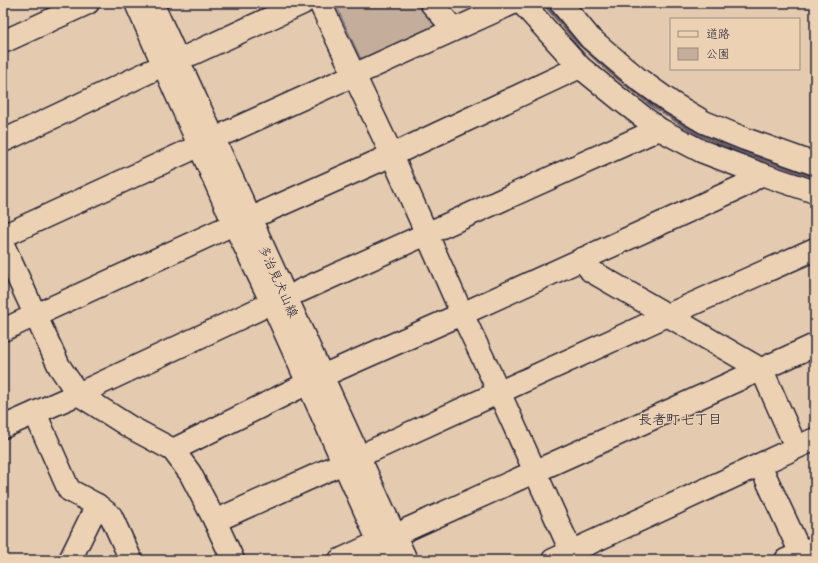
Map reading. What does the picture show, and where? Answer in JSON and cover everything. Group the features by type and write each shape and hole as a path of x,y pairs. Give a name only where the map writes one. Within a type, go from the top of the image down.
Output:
{"street":[{"path":"3,42 59,9 88,3"},
{"name":"多治見犬山線","path":"136,3 234,224 272,303 315,379 406,560"},
{"name":"多治見犬山線","path":"152,3 315,379 387,560"},
{"path":"192,54 303,3"},
{"path":"320,3 392,155 462,314 535,472 566,557 806,443 762,370 591,271 582,259"},
{"path":"431,3 446,20 452,30"},
{"path":"228,132 513,3"},
{"path":"522,3 580,68 659,129 700,151 815,192"},
{"path":"561,3 590,38 637,78 672,103 704,122 745,139 815,164"},
{"path":"264,212 392,155 580,68"},
{"path":"3,141 151,71"},
{"path":"300,291 659,129"},
{"path":"3,236 188,151"},
{"path":"173,450 315,379 741,187 761,174"},
{"path":"3,330 223,229"},
{"path":"3,245 59,366 78,394 130,427 173,450 190,473 233,560"},
{"path":"372,450 815,249"},
{"path":"3,427 78,394 259,309"},
{"path":"408,529 815,345"},
{"path":"35,412 69,490 97,505 111,516 131,560"},
{"path":"760,465 801,555"},
{"path":"215,521 332,468"},
{"path":"70,560 97,505"},
{"path":"340,560 368,547"}],"green space":[{"path":"335,3 421,3 438,29 367,61 360,57"}],"waterway":[{"path":"544,3 577,41 611,72 650,103 684,125 700,134 730,147 815,177"}],"district":[{"name":"長者町七丁目","path":"680,419"}]}
